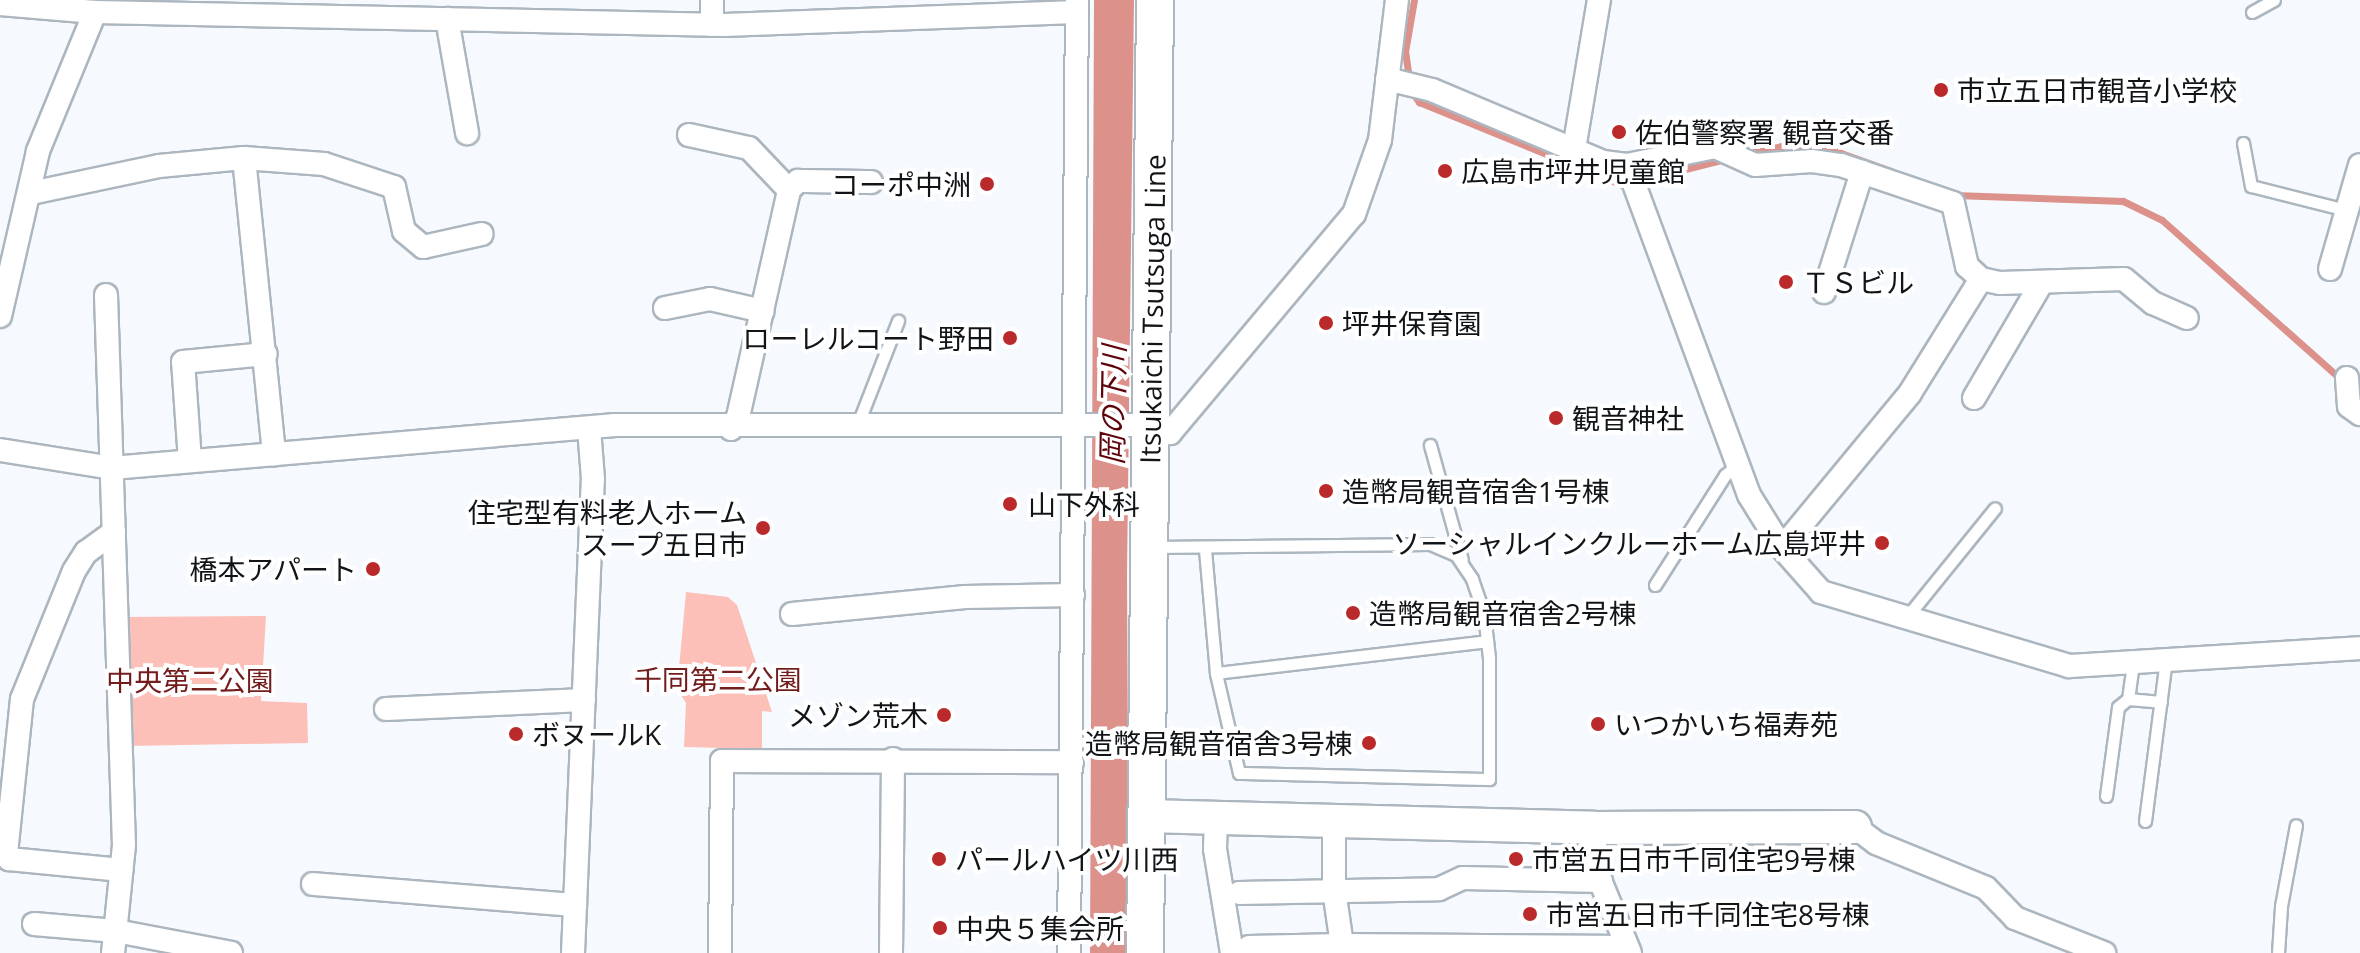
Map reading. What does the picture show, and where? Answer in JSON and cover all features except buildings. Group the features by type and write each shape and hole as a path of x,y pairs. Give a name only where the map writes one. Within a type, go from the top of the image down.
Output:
{"main road":[{"name":"Itsukaichi Tsutsuga Line","path":"1145,953 1149,546 1145,427 1155,0"}],"street":[{"path":"712,0 712,25"},
{"path":"0,450 112,468 589,428 1078,424 1145,427 1170,433 1345,229 1400,82 1397,0"},
{"path":"1574,149 1599,0"},
{"path":"0,4 95,12 359,9 447,19 712,25 1077,6 1078,424 1069,953"},
{"path":"0,316 42,141 95,12"},
{"path":"447,19 467,133"},
{"path":"1400,82 1574,149 1631,177 1725,148 1748,162 1812,161 1862,172 1953,203 1967,266 1981,279 2042,282 2124,279 2159,307 2187,318"},
{"path":"689,135 749,148 789,190"},
{"path":"31,193 159,166 244,158 324,164 394,187 404,231 423,247 482,234"},
{"path":"244,158 274,454"},
{"path":"1824,292 1862,172"},
{"path":"2330,269 2359,172"},
{"path":"1631,177 1761,520 1821,592 2069,666 2360,648"},
{"path":"731,429 763,311 789,190 798,181 871,182"},
{"path":"1782,548 1910,393 1981,279"},
{"path":"1974,398 2042,282"},
{"path":"106,295 121,870 115,942"},
{"path":"665,308 710,299 763,311"},
{"path":"190,461 183,362 266,354"},
{"path":"2346,385 2349,406 2360,414"},
{"path":"573,953 593,479 589,428"},
{"path":"114,532 86,552 74,571 22,699 14,742 6,853 9,859 121,870"},
{"path":"792,614 965,597 1073,595"},
{"path":"386,709 584,700"},
{"path":"720,953 722,761 893,759 1072,762"},
{"path":"891,953 893,759"},
{"path":"1146,816 1595,828 1855,827 1876,843 1986,888 2015,918 2104,953"},
{"path":"1216,820 1215,849 1240,950 1342,945 1629,950 1601,881 1595,828"},
{"path":"1334,823 1334,890 1342,945"},
{"path":"1239,893 1439,889 1463,878 1601,881"},
{"path":"313,884 575,905"},
{"path":"34,924 115,942 231,953"}],"lane":[{"path":"2252,12 2274,0"},
{"path":"2243,143 2251,186 2346,210"},
{"path":"857,427 898,321"},
{"path":"1205,550 1216,673 1239,773 1489,779 1484,614 1464,567 1430,445"},
{"path":"1655,585 1725,475 1738,465"},
{"path":"1906,619 1995,508"},
{"path":"1149,546 1205,550 1430,544 1456,555 1464,567"},
{"path":"1216,673 1487,641"},
{"path":"2145,821 2166,660"},
{"path":"2106,796 2118,707 2128,699 2133,662"},
{"path":"2128,699 2161,702"},
{"path":"2278,953 2281,906 2296,825"}],"green space":[{"name":"千同第二公園","path":"686,592 728,597 737,605 772,712 762,711 762,749 684,747 686,703 677,689"},
{"name":"中央第二公園","path":"266,616 261,701 307,703 308,743 126,746 123,617"}],"water":[{"name":"岡の下川","path":"1094,0 1134,0 1127,575 1129,953 1090,953"}],"waterway":[{"path":"1409,79 1405,52 1414,0"},
{"path":"1411,91 1419,102 1622,185 1725,159"},
{"path":"1745,154 1791,144 1827,148 1891,171"},
{"path":"1954,195 2123,201 2162,220 2343,381"}],"place":[{"name":"市立五日市観音小学校","path":"1941,90"},
{"name":"佐伯警察署 観音交番","path":"1619,132"},
{"name":"広島市坪井児童館","path":"1445,171"},
{"name":"コーポ中洲","path":"987,184"},
{"name":"ＴＳビル","path":"1786,282"},
{"name":"坪井保育園","path":"1326,323"},
{"name":"ローレルコート野田","path":"1010,338"},
{"name":"観音神社","path":"1556,418"},
{"name":"造幣局観音宿舎1号棟","path":"1326,491"},
{"name":"山下外科","path":"1010,504"},
{"name":"住宅型有料老人ホーム スープ五日市","path":"763,528"},
{"name":"ソーシャルインクルーホーム広島坪井","path":"1882,543"},
{"name":"橋本アパート","path":"373,569"},
{"name":"造幣局観音宿舎2号棟","path":"1353,613"},
{"name":"メゾン荒木","path":"944,715"},
{"name":"いつかいち福寿苑","path":"1598,724"},
{"name":"ボヌールK","path":"516,734"},
{"name":"造幣局観音宿舎3号棟","path":"1369,743"},
{"name":"パールハイツ川西","path":"939,859"},
{"name":"市営五日市千同住宅9号棟","path":"1516,859"},
{"name":"市営五日市千同住宅8号棟","path":"1530,914"},
{"name":"中央５集会所","path":"940,928"}]}
